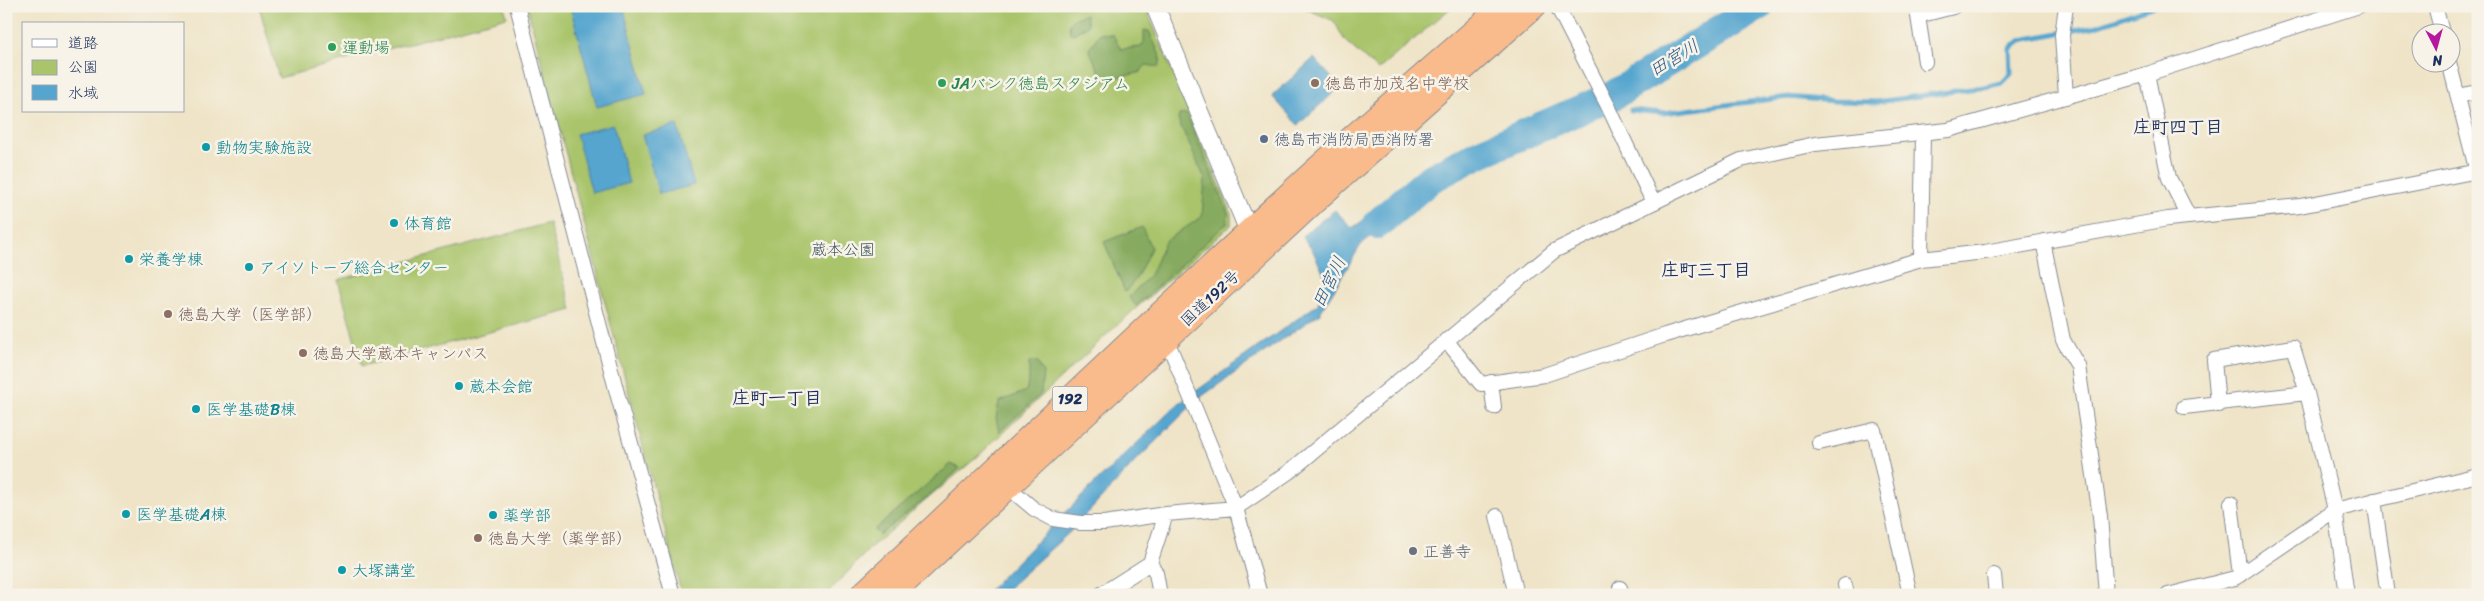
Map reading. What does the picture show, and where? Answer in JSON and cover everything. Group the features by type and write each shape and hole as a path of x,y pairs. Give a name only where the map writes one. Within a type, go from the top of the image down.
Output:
{"highway":[{"name":"国道192号","path":"1314,187 1409,86 1503,6"},
{"name":"国道192号","path":"890,595 1134,338 1254,242 1314,187 1534,6"},
{"name":"国道192号","path":"862,595 1166,338 1254,242"}],"street":[{"path":"517,6 617,393 673,595"},
{"path":"1155,6 1254,242"},
{"path":"1557,6 1605,100 1653,202"},
{"path":"2066,6 2062,32 2066,97"},
{"path":"999,480 1034,509 1053,519 1081,523 1104,523 1166,514 1236,508 1289,472 1554,251 1741,160 1815,144 1948,130 2147,74 2359,6"},
{"path":"2435,6 2439,22"},
{"path":"1925,62 1918,16 1955,7"},
{"path":"1446,340 1481,384 1544,374 1666,335 1921,259 1985,252 2189,217 2300,206 2477,173 2452,72"},
{"path":"2147,74 2169,178 2189,217"},
{"path":"2458,96 2478,92"},
{"path":"1921,259 1923,133"},
{"path":"2043,241 2063,340 2078,366 2100,516 2106,595"},
{"path":"1166,338 1236,508 1260,595"},
{"path":"2218,404 2214,360 2293,347 2307,394 2336,510 2347,595"},
{"path":"1491,382 1494,407"},
{"path":"2184,407 2307,394"},
{"path":"1819,443 1874,430 1910,595"},
{"path":"2174,594 2240,575 2336,510 2478,476"},
{"path":"2374,500 2388,595"},
{"path":"2232,503 2240,575"},
{"path":"1100,595 1150,562 1166,514"},
{"path":"1497,516 1516,595"},
{"path":"1150,562 1156,573 1160,595"},
{"path":"1994,575 1996,595"}],"green space":[{"name":"運動場","path":"259,6 504,6 507,17 279,78"},
{"name":"蔵本公園","path":"527,6 1145,6 1231,212 1231,225 1118,324 977,457 872,546 826,595 682,595"},
{"path":"1300,6 1453,6 1378,70 1345,41 1334,21"},
{"path":"1086,15 1088,25 1074,34 1070,33 1069,24 1076,17"},
{"path":"1144,30 1149,31 1161,58 1159,67 1146,65 1139,73 1103,80 1089,49 1100,33 1113,35 1121,49 1141,47 1144,42"},
{"path":"1187,114 1228,213 1227,223 1136,306 1129,297 1150,275 1165,241 1202,217 1205,179 1178,120 1179,115"},
{"path":"549,223 572,310 362,366 338,280"},
{"path":"1142,227 1151,248 1136,279 1125,292 1104,242"},
{"path":"1029,362 1037,362 1043,373 1041,394 999,432 996,418 999,402 1026,391 1029,378"},
{"path":"951,464 960,468 927,498 879,535 874,530"}],"water":[{"path":"570,6 623,6 646,94 597,107"},
{"path":"1314,58 1340,87 1298,125 1272,96"},
{"path":"613,124 629,183 592,193 576,134"},
{"path":"677,125 694,185 659,194 642,135"},
{"path":"1404,193 1413,207 1362,243 1320,313 1198,399 1134,463 1072,530 1012,584 1005,595 984,595 1094,484 1178,404 1318,304 1325,277 1313,251 1302,236 1335,210 1352,228"}],"waterway":[{"name":"田宮川","path":"1377,224 1430,179 1478,154 1612,96 1759,6"},
{"path":"1631,110 1663,113 1788,97 1876,102 1984,87 2002,83 2011,74 2010,49 2021,40 2097,26 2154,6"},
{"path":"1612,96 1619,102"}],"place":[{"name":"運動場","path":"332,47"},
{"name":"JAバンク徳島スタジアム","path":"942,83"},
{"name":"徳島市加茂名中学校","path":"1315,83"},
{"name":"徳島市消防局西消防署","path":"1264,139"},
{"name":"動物実験施設","path":"206,147"},
{"name":"体育館","path":"394,223"},
{"name":"栄養学棟","path":"129,259"},
{"name":"アイソトープ総合センター","path":"249,267"},
{"name":"徳島大学（医学部）","path":"168,314"},
{"name":"徳島大学蔵本キャンパス","path":"303,353"},
{"name":"蔵本会館","path":"459,386"},
{"name":"医学基礎B棟","path":"196,409"},
{"name":"医学基礎A棟","path":"126,514"},
{"name":"薬学部","path":"493,515"},
{"name":"徳島大学（薬学部）","path":"478,538"},
{"name":"正善寺","path":"1413,551"},
{"name":"大塚講堂","path":"342,570"}],"district":[{"name":"庄町四丁目","path":"2178,127"},
{"name":"庄町三丁目","path":"1706,270"},
{"name":"庄町一丁目","path":"777,398"}]}
